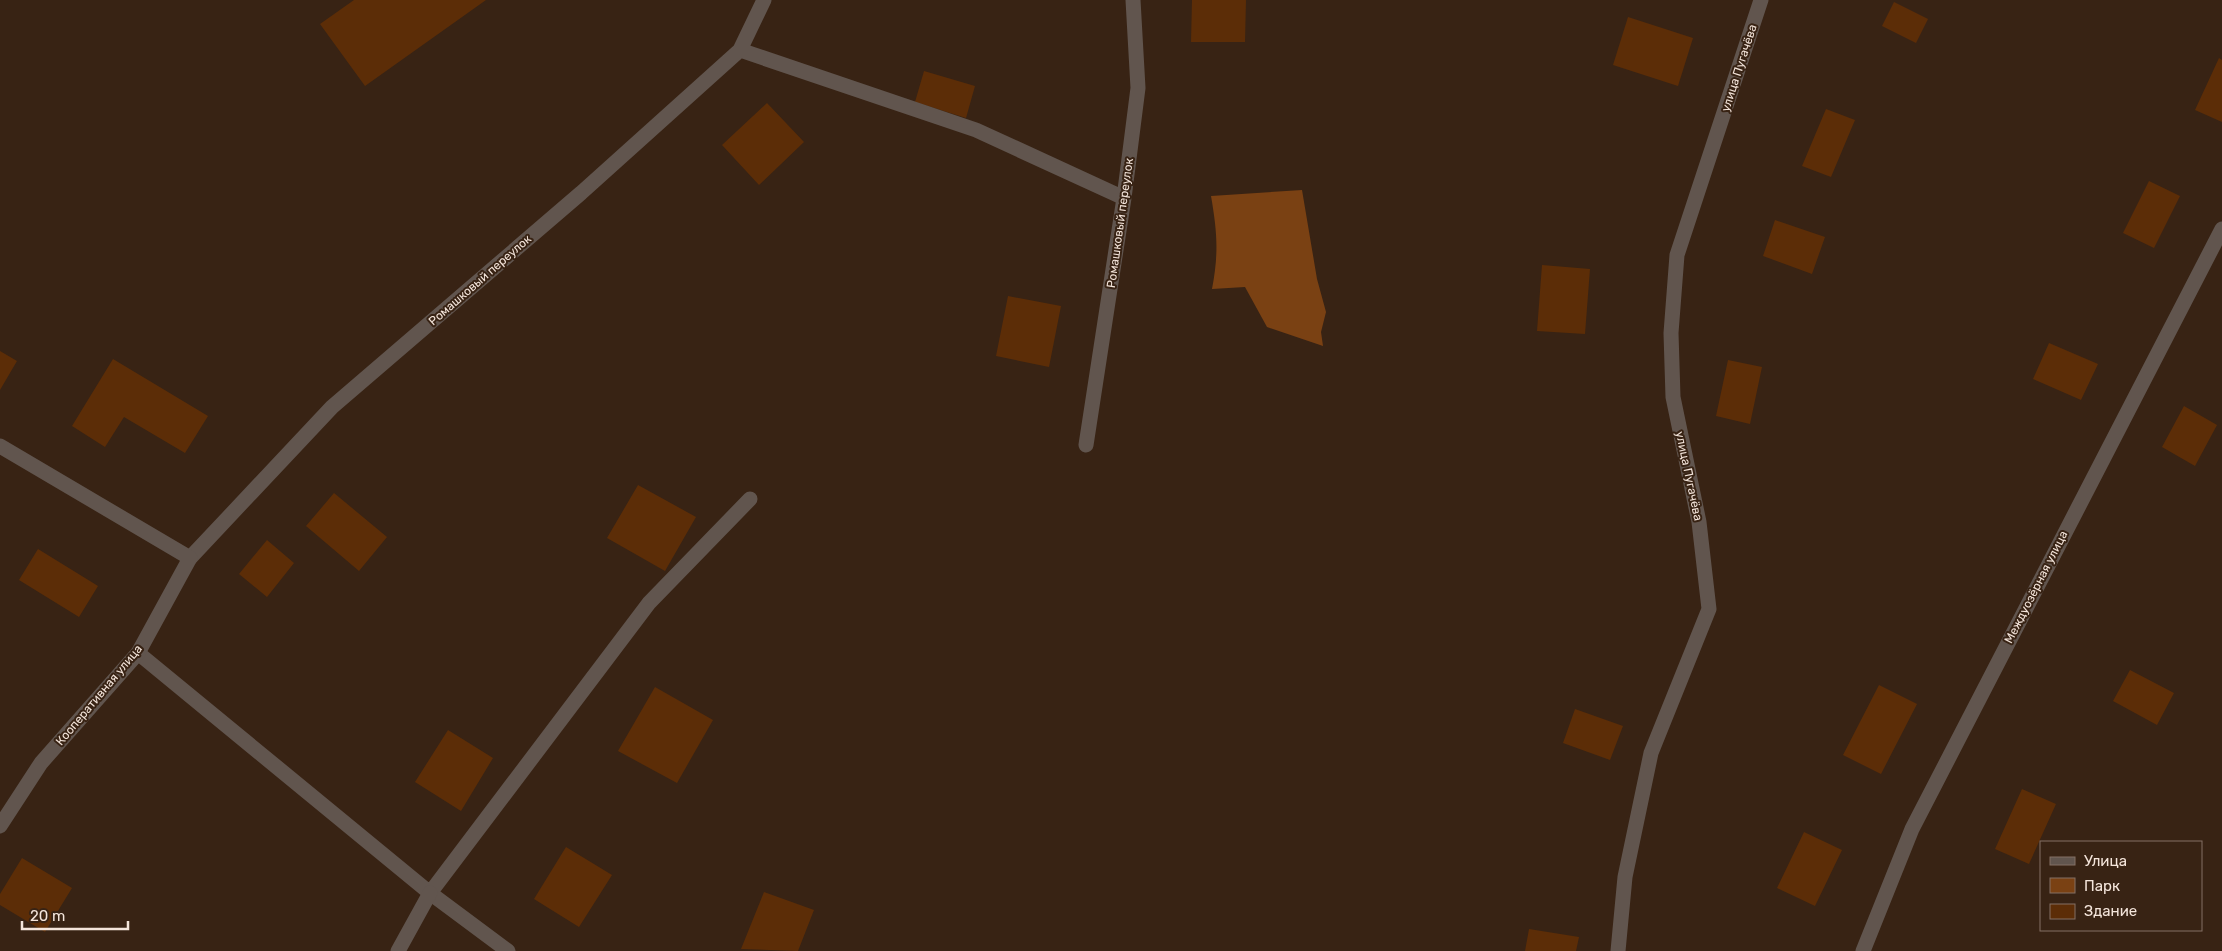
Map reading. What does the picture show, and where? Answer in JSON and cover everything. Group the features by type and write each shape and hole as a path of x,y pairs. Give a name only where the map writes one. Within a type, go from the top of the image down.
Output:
{"street":[{"name":"Ромашковый переулок","path":"190,558 332,407 580,193 740,50 763,0"},
{"name":"Ромашковый переулок","path":"1086,445 1124,198 1138,88 1133,0"},
{"name":"улица Пугачёва","path":"1618,951 1624,877 1651,753 1709,609 1699,522 1673,397 1671,333 1677,255 1760,0"},
{"path":"740,50 976,130 1124,198"},
{"name":"Междуозёрная улица","path":"1863,951 1912,829 2222,229"},
{"path":"0,446 190,558"},
{"path":"398,951 430,893 649,603 750,500"},
{"name":"Кооперативная улица","path":"0,826 41,763 138,653 190,558"},
{"path":"138,653 430,893 508,951"}],"green space":[{"path":"1302,190 1317,279 1326,312 1321,332 1323,346 1267,327 1245,287 1212,289 1216,264 1216,242 1211,196"}],"building":[{"path":"354,0 486,0 365,86 320,24"},
{"path":"1192,0 1246,0 1245,42 1191,42"},
{"path":"1894,2 1928,19 1916,43 1882,26"},
{"path":"1628,17 1693,38 1678,86 1613,65"},
{"path":"2219,58 2222,60 2222,122 2195,110"},
{"path":"924,71 975,86 966,118 915,102"},
{"path":"767,103 804,142 759,185 722,145"},
{"path":"1826,109 1855,120 1831,177 1802,166"},
{"path":"2149,181 2180,196 2154,248 2123,233"},
{"path":"1775,220 1825,237 1812,274 1763,256"},
{"path":"1542,265 1590,269 1585,334 1537,331"},
{"path":"1008,296 1061,306 1049,367 996,356"},
{"path":"2049,343 2098,364 2081,400 2033,379"},
{"path":"0,351 17,361 0,390"},
{"path":"113,359 208,416 185,453 124,417 105,447 72,426"},
{"path":"1728,360 1762,367 1750,424 1716,416"},
{"path":"2184,406 2217,425 2195,466 2162,447"},
{"path":"638,485 696,517 665,571 607,538"},
{"path":"334,493 387,537 359,571 306,526"},
{"path":"267,540 294,563 267,597 239,574"},
{"path":"38,549 98,586 79,617 19,580"},
{"path":"2130,670 2174,693 2157,725 2113,701"},
{"path":"1879,685 1917,704 1881,774 1843,755"},
{"path":"655,687 713,720 677,783 618,751"},
{"path":"1575,709 1623,726 1610,760 1563,743"},
{"path":"448,730 493,758 461,811 415,782"},
{"path":"2022,789 2056,804 2029,864 1995,849"},
{"path":"1804,832 1842,850 1815,906 1777,888"},
{"path":"566,847 612,875 579,927 534,899"},
{"path":"22,858 72,888 45,932 0,905 0,894"},
{"path":"764,892 814,910 798,951 741,949"},
{"path":"1529,929 1579,937 1576,951 1525,951"}]}
